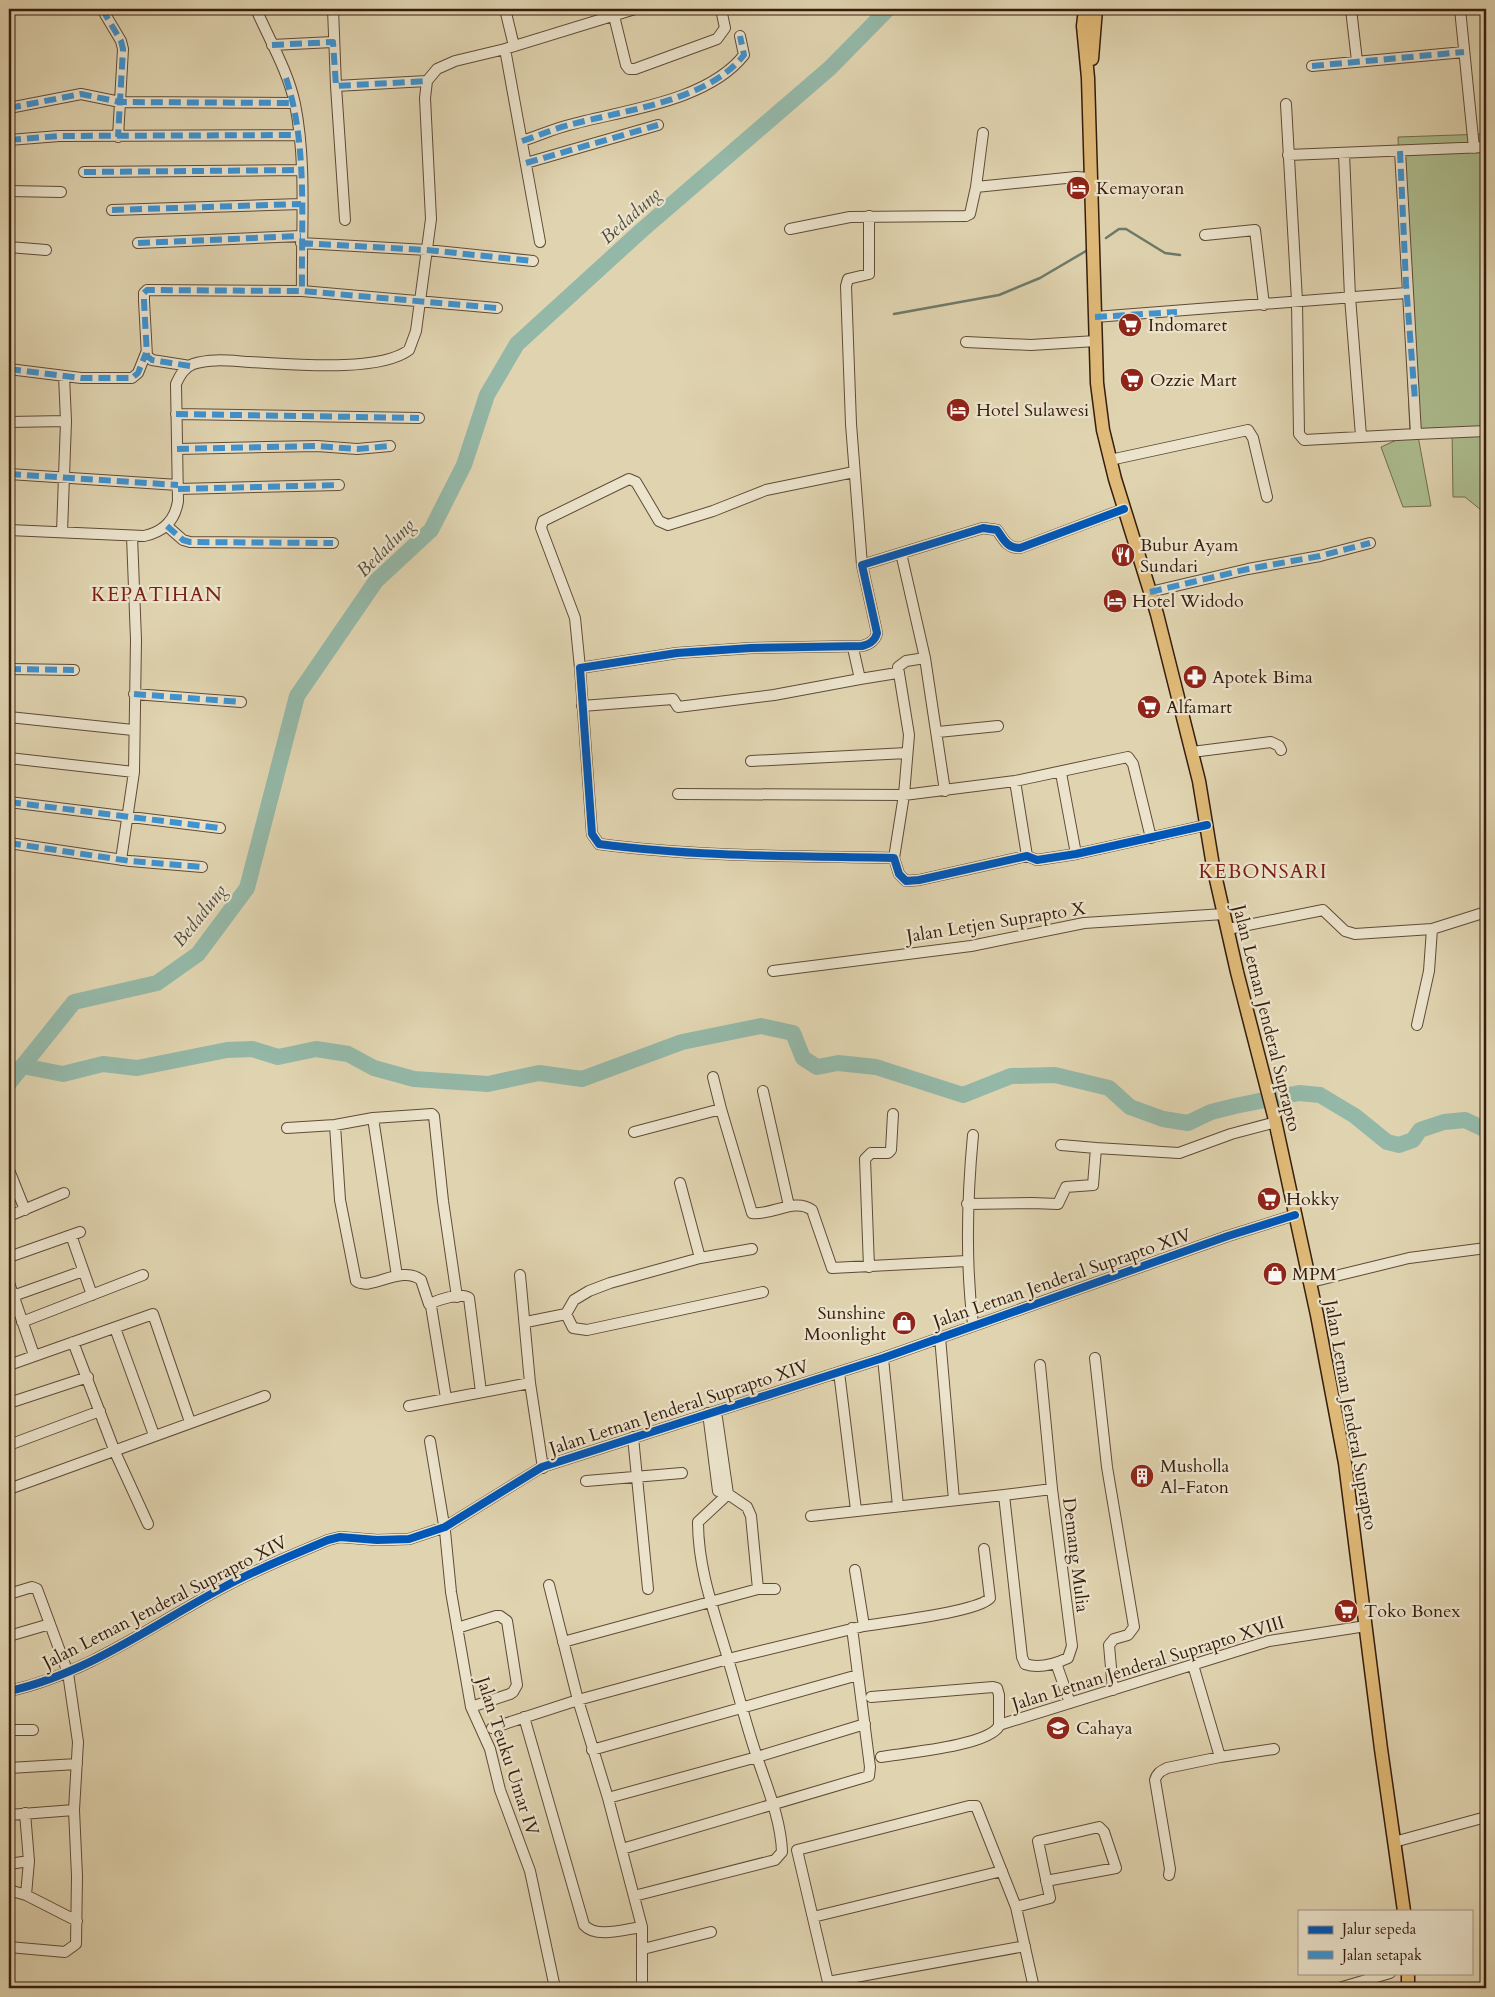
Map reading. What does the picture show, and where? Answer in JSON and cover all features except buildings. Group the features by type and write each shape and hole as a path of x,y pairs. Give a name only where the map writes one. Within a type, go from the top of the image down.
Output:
{"main road":[{"path":"1085,9 1089,25"},
{"path":"1089,25 1096,9"},
{"name":"Jalan Letnan Jenderal Suprapto","path":"1089,25 1092,62 1088,78 1090,178 1097,383 1110,460 1150,592 1192,752 1207,825 1213,866 1275,1119 1311,1282 1345,1463 1404,1910"},
{"path":"1408,1974 1408,1988"}],"street":[{"path":"102,9 121,41 118,137"},
{"path":"256,9 294,103 299,135 301,170 302,291"},
{"path":"333,9 333,42 345,220"},
{"path":"505,9 522,141 540,242"},
{"path":"9,530 132,536 154,534 167,526 176,510 178,487 176,384 180,374 190,366 206,361 311,365 390,360 409,350 416,331 431,219 425,98 427,81 437,69 455,61 510,48 635,9"},
{"path":"614,16 626,65 629,69 635,69 717,40 725,28 721,9"},
{"path":"1351,9 1357,61"},
{"path":"1460,9 1474,148"},
{"path":"522,141 568,125 666,102 718,79 744,56 740,36"},
{"path":"272,45 333,42"},
{"path":"1312,66 1464,52"},
{"path":"336,86 427,81"},
{"path":"9,108 81,94 120,102 294,103"},
{"path":"1286,104 1297,301 1301,437 1304,440 1486,431"},
{"path":"526,162 658,125"},
{"path":"790,228 850,216 966,216 970,214 976,187 983,133"},
{"path":"9,140 59,136 299,135"},
{"path":"1288,155 1486,147"},
{"path":"1400,151 1406,293 1416,434"},
{"path":"1344,153 1350,296 1361,436"},
{"path":"84,172 301,170"},
{"path":"976,187 1090,178"},
{"path":"9,191 61,192"},
{"path":"112,210 301,204"},
{"path":"580,668 677,652 751,648 853,648 870,643 876,638 877,633 862,564 854,472 846,286 848,279 869,274 869,216"},
{"path":"1206,235 1255,230 1264,305"},
{"path":"138,243 301,239 533,261"},
{"path":"9,247 46,250"},
{"path":"9,369 64,376 132,378 138,373 146,353 144,293 147,290 302,291 497,308"},
{"path":"1095,317 1406,293"},
{"path":"966,342 1031,345 1096,341"},
{"path":"146,353 152,360 190,366"},
{"path":"62,532 66,421 64,376"},
{"path":"176,414 419,418"},
{"path":"9,422 66,421"},
{"path":"1110,460 1248,430 1253,438 1267,497"},
{"path":"177,449 317,446 357,449 390,446"},
{"path":"854,472 766,490 668,526 659,521 636,482 629,479 544,521 541,528 575,618 592,834 600,844 636,849 774,856 894,858"},
{"path":"9,474 178,487 339,485"},
{"path":"862,564 983,528 997,530 1012,548 1020,548 1124,509"},
{"path":"167,526 184,540 190,542 333,543"},
{"path":"121,860 134,772 136,640 132,536"},
{"path":"1150,592 1248,569 1320,556 1370,543"},
{"path":"901,553 925,658 938,732 945,791"},
{"path":"853,648 860,679"},
{"path":"925,658 901,663 897,673 908,717 904,795 894,858 899,874 906,881 919,880 1027,856 1037,860 1076,854 1207,825"},
{"path":"9,668 74,670"},
{"path":"582,706 673,700 678,707 774,695 897,673"},
{"path":"134,694 241,702"},
{"path":"9,717 134,730"},
{"path":"938,732 998,726"},
{"path":"1192,752 1271,742 1279,746 1281,750"},
{"path":"751,761 907,753"},
{"path":"678,794 904,795 1015,781 1061,773 1128,757 1133,764 1152,838"},
{"path":"9,758 134,772"},
{"path":"1061,773 1076,854"},
{"path":"1015,781 1027,856"},
{"path":"9,802 220,828"},
{"path":"9,843 121,860 202,868"},
{"path":"1228,929 1323,910 1346,931 1355,934 1432,929 1486,912"},
{"name":"Jalan Letjen Suprapto X","path":"773,970 971,946 1084,923 1224,914"},
{"path":"1417,1025 1429,971 1432,929"},
{"path":"713,1077 752,1213 803,1205 812,1210 832,1268 967,1261"},
{"path":"763,1092 789,1206"},
{"path":"634,1132 722,1109"},
{"path":"287,1128 336,1125 373,1118 427,1113 434,1116 443,1201 457,1297"},
{"path":"869,1267 865,1159 871,1153 888,1153 891,1150 893,1114"},
{"path":"373,1118 397,1276"},
{"path":"1061,1146 1179,1153 1275,1119"},
{"path":"336,1125 340,1200 356,1281 364,1284 397,1276 412,1275 421,1280 431,1306 446,1398"},
{"path":"973,1135 966,1204 967,1261 973,1324"},
{"path":"966,1204 1058,1204 1066,1187 1090,1186 1094,1183 1096,1148"},
{"path":"9,1170 25,1210"},
{"path":"680,1183 700,1258"},
{"path":"9,1216 64,1193"},
{"name":"Jalan Letnan Jenderal Suprapto XIV","path":"9,1691 27,1687 68,1672 133,1639 224,1587 328,1540 340,1537 377,1540 409,1539 445,1527 543,1467 633,1437 713,1416 883,1358 973,1324 1228,1236 1295,1215"},
{"path":"9,1257 75,1233 83,1271 92,1295"},
{"path":"1311,1282 1409,1258 1486,1248"},
{"path":"526,1322 566,1314 574,1300 588,1291 700,1258 752,1249"},
{"path":"13,1296 83,1271"},
{"path":"22,1322 143,1275"},
{"path":"520,1275 526,1322 530,1384 543,1467"},
{"path":"9,1283 34,1355"},
{"path":"566,1314 573,1328 592,1330 763,1292"},
{"path":"429,1304 438,1300 457,1297 465,1296 470,1298 481,1392"},
{"path":"9,1365 154,1315 190,1422"},
{"path":"114,1328 154,1435"},
{"path":"940,1337 954,1500"},
{"path":"74,1342 115,1452 148,1524"},
{"path":"883,1358 898,1506"},
{"path":"1095,1358 1107,1467 1134,1627 1132,1633 1114,1639 1109,1645 1113,1690"},
{"path":"1040,1365 1052,1489"},
{"path":"839,1372 856,1510"},
{"path":"9,1403 88,1377"},
{"path":"409,1406 530,1384"},
{"path":"9,1489 265,1396"},
{"path":"9,1445 100,1411"},
{"path":"713,1416 718,1491"},
{"path":"713,1416 728,1494 747,1507 751,1516 758,1589"},
{"path":"633,1437 648,1589"},
{"name":"Jalan Teuku Umar IV","path":"430,1441 445,1527 456,1628 471,1707 490,1749 500,1790 530,1871 555,1988"},
{"path":"586,1481 682,1473"},
{"name":"Demang Mulia","path":"811,1516 1052,1489 1072,1646 1068,1658 1056,1663"},
{"path":"634,1896 779,1857 782,1848 773,1806 740,1706 728,1659 710,1604 698,1538 698,1522 728,1494"},
{"path":"1004,1495 1022,1657 1025,1664 1033,1667 1056,1663 1070,1703"},
{"path":"492,1728 578,1700 728,1659 852,1628 973,1607 987,1602 992,1594 984,1548"},
{"path":"855,1570 864,1626"},
{"path":"549,1585 578,1700 608,1798 642,1927 642,1988"},
{"path":"9,1594 32,1587 37,1589 68,1672 78,1742 74,1810 76,1944 69,1951 60,1952 9,1947"},
{"path":"563,1642 710,1604 758,1589 775,1588"},
{"path":"456,1628 496,1616 500,1616 506,1621 517,1685 515,1690 510,1694 471,1707"},
{"path":"9,1636 50,1624"},
{"name":"Jalan Letnan Jenderal Suprapto XVIII","path":"999,1725 1269,1641 1366,1626"},
{"path":"622,1849 773,1806 869,1776 870,1767 852,1628"},
{"path":"1193,1665 1220,1758"},
{"path":"592,1750 740,1706 858,1675"},
{"path":"871,1697 993,1687 997,1688 999,1695 999,1725 994,1732 960,1745 881,1757"},
{"path":"524,1717 584,1925 592,1932 642,1927"},
{"path":"608,1798 757,1757 864,1724"},
{"path":"9,1730 33,1730"},
{"path":"1170,1875 1155,1780 1159,1772 1167,1768 1274,1749"},
{"path":"9,1768 76,1764"},
{"path":"1025,1946 828,1982 797,1850 973,1805 979,1809 1016,1907 1025,1946 1034,1988"},
{"path":"9,1815 74,1810"},
{"path":"25,1813 29,1861 26,1895"},
{"path":"1394,1842 1486,1817"},
{"path":"1016,1907 1050,1898 1046,1881 1038,1841 1099,1827 1104,1832 1116,1868 1046,1881"},
{"path":"9,1864 29,1861"},
{"path":"814,1917 1002,1871"},
{"path":"9,1890 26,1895 77,1921"},
{"path":"643,1949 711,1932"},
{"path":"1339,1988 1387,1974"}],"green space":[{"path":"1486,134 1486,514 1465,497 1453,497 1452,430 1418,436 1431,506 1403,507 1381,447 1410,434 1398,137"}],"waterway":[{"name":"Bedadung","path":"9,1083 74,1002 157,983 198,954 247,888 297,696 376,581 431,530 464,465 487,395 517,344 642,230 830,68 888,9"},
{"path":"1106,238 1119,229 1126,229 1165,253 1180,255"},
{"path":"894,314 999,295 1040,278 1086,251"},
{"path":"22,1066 63,1074 103,1064 137,1068 227,1050 252,1049 278,1057 316,1049 348,1054 374,1068 414,1079 488,1084 539,1073 582,1079 682,1042 761,1026 793,1033 803,1058 817,1067 838,1063 876,1067 963,1095 1011,1076 1055,1075 1109,1088 1130,1107 1163,1119 1188,1123 1211,1112 1299,1093 1320,1095 1355,1116 1387,1142 1399,1145 1413,1140 1420,1130 1444,1122 1465,1120 1486,1130"}],"marked path":[{"path":"102,9 121,41 123,49 118,137"},
{"path":"522,141 563,127 663,102 709,84 728,71 744,55 740,36"},
{"path":"272,45 333,42 336,86 427,81"},
{"path":"1312,66 1464,52"},
{"path":"286,78 298,130 302,183 302,291"},
{"path":"9,108 81,94 120,102 294,103"},
{"path":"526,163 658,125"},
{"path":"9,140 59,136 299,135"},
{"path":"1400,151 1406,284 1415,400"},
{"path":"84,172 301,170"},
{"path":"112,210 301,204"},
{"path":"138,243 301,236"},
{"path":"301,243 427,250 533,261"},
{"path":"190,366 152,360 147,356 144,301 144,293 147,290 302,291 497,308"},
{"path":"1095,317 1177,312"},
{"path":"9,369 81,378 132,378 138,373 146,353"},
{"path":"176,414 419,418"},
{"path":"177,449 317,446 357,449 390,446"},
{"path":"9,474 178,485"},
{"path":"178,489 339,485"},
{"path":"167,526 183,540 190,542 333,543"},
{"path":"1150,592 1248,569 1320,556 1370,543"},
{"path":"9,669 74,670"},
{"path":"134,694 241,702"},
{"path":"9,802 220,828"},
{"path":"9,843 130,861 202,867"}],"cycle path":[{"path":"1124,509 1020,548 1009,545 997,530 983,528 862,565 877,633 870,643 862,646 751,648 677,653 580,668 592,834 599,844 672,851 746,855 894,858 899,874 906,881 919,880 1027,856 1037,860 1076,854 1207,825"},
{"path":"9,1691 66,1673 120,1646 237,1580 328,1540 340,1537 377,1540 409,1539 445,1527 542,1467 883,1358 1228,1236 1295,1215"}],"place":[{"name":"Kemayoran","path":"1078,188"},
{"name":"Indomaret","path":"1130,325"},
{"name":"Ozzie Mart","path":"1132,380"},
{"name":"Hotel Sulawesi","path":"958,410"},
{"name":"Bubur Ayam Sundari","path":"1123,555"},
{"name":"Hotel Widodo","path":"1115,601"},
{"name":"Apotek Bima","path":"1195,677"},
{"name":"Alfamart","path":"1149,707"},
{"name":"Hokky","path":"1269,1199"},
{"name":"MPM","path":"1275,1274"},
{"name":"Sunshine Moonlight","path":"904,1323"},
{"name":"Musholla Al-Faton","path":"1142,1476"},
{"name":"Toko Bonex","path":"1346,1611"},
{"name":"Cahaya","path":"1058,1728"}],"district":[{"name":"KEPATIHAN","path":"157,594"},
{"name":"KEBONSARI","path":"1263,871"}]}
